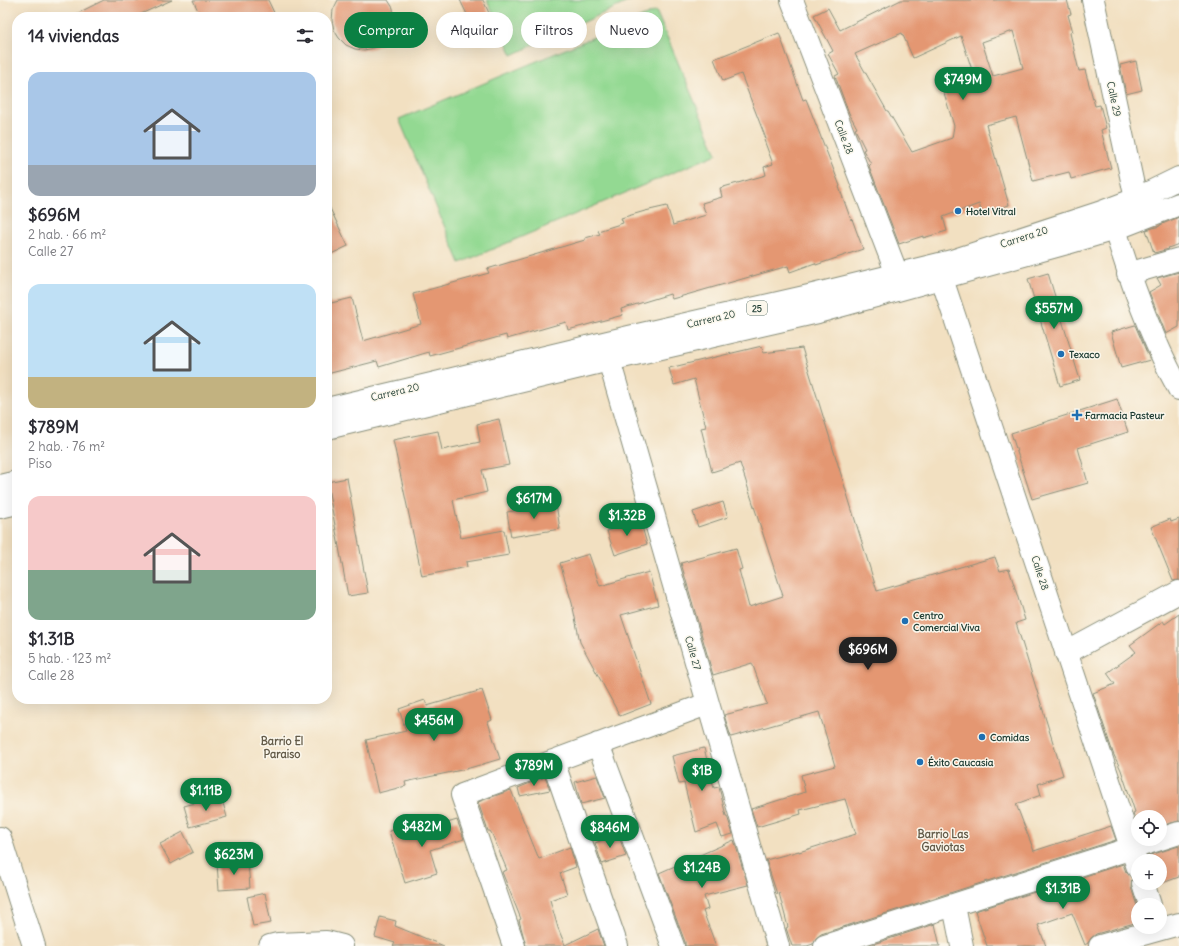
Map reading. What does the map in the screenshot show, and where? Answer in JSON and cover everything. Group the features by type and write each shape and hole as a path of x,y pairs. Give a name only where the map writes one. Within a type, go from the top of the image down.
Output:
{"street":[{"name":"Calle 28","path":"792,0 897,274"},
{"name":"Calle 29","path":"1093,0 1136,198"},
{"name":"Carrera 20","path":"332,408 952,261 1099,213 1179,178"},
{"name":"Carrera 20","path":"332,427 609,360 818,312 942,279 1114,229 1179,204"},
{"path":"1114,229 1128,274 1167,368 1179,389"},
{"path":"1128,274 1179,259"},
{"name":"Calle 28","path":"942,279 1134,854"},
{"name":"Calle 27","path":"609,360 778,946"},
{"path":"0,486 12,483"},
{"path":"0,507 12,504"},
{"path":"1066,653 1179,592"},
{"path":"514,946 462,795 707,704"},
{"path":"598,744 672,946"},
{"path":"553,761 617,946"},
{"path":"1142,854 1179,833"},
{"path":"0,838 34,946"},
{"path":"825,946 954,906 1131,859"},
{"path":"954,906 962,946"},
{"path":"1167,930 1179,924"},
{"path":"1100,946 1160,934"},
{"path":"270,946 278,944 326,942 342,946"}],"green space":[{"path":"487,0 632,0 606,12 595,12 595,17 587,21 587,12 521,12 521,48 527,48 512,55 509,48 513,48 513,12 492,12"},
{"path":"663,27 717,154 460,263 399,119 568,48 587,48 587,40 595,37 595,48 663,48"}],"building":[{"path":"104,0 172,0 145,12 80,12"},
{"path":"193,0 268,0 274,12 199,12"},
{"path":"338,0 388,0 393,8 393,12 344,12 344,43 334,30 332,20 333,10"},
{"path":"460,0 483,0 488,12 466,12"},
{"path":"901,0 1067,0 1071,14 1068,15 1073,32 1070,33 1079,71 1085,70 1095,106 1100,105 1106,128 1101,130 1111,168 1071,179 1069,172 1033,181 1016,117 986,125 1009,205 982,213 979,204 943,217 947,231 923,238 923,236 899,244 869,166 871,164 863,150 865,149 855,129 857,128 849,113 835,76 839,74 828,54 833,51 814,15 828,8 840,30","holes":["1013,31 1023,68 993,76 982,42","902,33 913,58 961,36 973,73 941,83 954,126 952,138 912,152 855,54"]},
{"path":"779,33 803,100 806,99 863,249 790,272 788,266 672,299 670,294 621,309 623,315 568,330 566,322 507,339 506,335 430,356 429,352 379,367 377,361 332,373 332,303 352,298 363,341 421,324 413,294 489,273 487,269 585,240 585,238 600,234 598,231 623,223 621,218 645,211 667,206 673,225 706,215 702,203 722,197 720,188 766,175 764,167 773,164 764,140 766,139 741,74 723,81 714,59"},
{"path":"353,48 374,48 364,50"},
{"path":"1136,61 1142,90 1126,94 1120,65"},
{"path":"332,212 348,246 332,254"},
{"path":"1179,217 1179,244 1168,248 1169,249 1154,253 1146,230 1160,226"},
{"path":"1179,272 1179,327 1166,334 1149,292 1161,285 1157,278"},
{"name":"Texaco","path":"1048,273 1080,380 1060,386 1028,279"},
{"path":"1135,325 1150,360 1121,368 1111,332"},
{"name":"Centro Comercial Viva","path":"762,346 763,353 802,348 877,591 995,557 1000,571 1009,569 1025,620 1016,623 1063,775 1038,784 1041,795 1016,804 1034,851 1111,826 1116,840 821,934 816,938 813,944 807,946 792,946 786,928 788,927 779,893 777,894 766,860 799,852 856,834 845,799 800,810 801,814 757,827 751,809 805,792 801,775 835,766 819,712 731,737 724,715 767,704 752,663 713,675 681,563 736,548 742,569 739,570 749,607 783,596 740,463 712,472 701,428 706,427 694,379 674,385 669,368"},
{"path":"1117,399 1128,432 1078,448 1088,483 1032,499 1011,433"},
{"path":"499,419 509,465 482,470 487,492 453,500 461,538 504,530 509,555 466,562 467,567 422,576 393,440 438,431 442,450 480,442 477,424"},
{"path":"347,478 368,593 348,596 332,509 332,481"},
{"path":"723,502 728,517 698,527 693,512"},
{"path":"556,504 560,529 511,537 507,512"},
{"path":"1170,519 1171,522 1179,519 1179,580 1173,581 1151,527"},
{"path":"640,520 647,544 615,555 607,531"},
{"path":"589,554 600,586 649,572 658,605 621,615 651,704 620,716 580,642 572,603 560,563"},
{"path":"1179,614 1179,821 1167,824 1167,810 1134,810 1093,693 1115,684 1107,673 1136,652 1130,645 1163,621 1165,624"},
{"path":"482,690 492,720 488,722 500,759 466,769 405,782 406,786 378,793 366,740 406,731 399,709 425,700 427,706"},
{"path":"704,748 714,788 719,787 726,816 733,834 722,837 717,824 696,832 684,783 679,784 672,756"},
{"path":"597,776 605,798 581,804 575,782"},
{"path":"545,777 550,790 520,796 518,788"},
{"path":"511,790 539,859 570,847 576,867 560,873 567,894 550,900 558,928 565,945 598,929 604,946 526,946 519,920 521,919 502,872 507,870 492,834 488,831 478,802"},
{"path":"221,796 227,817 190,827 184,806"},
{"path":"457,820 464,839 430,850 437,873 405,883 389,831 419,823 421,831"},
{"path":"183,832 193,852 171,864 160,844"},
{"path":"618,834 626,856 602,864 595,843"},
{"path":"734,840 748,885 704,896 708,909 703,911 716,946 685,946 685,942 659,873"},
{"path":"1179,846 1179,877 1167,881 1167,854 1153,854"},
{"path":"248,861 250,888 219,890 217,864"},
{"path":"1123,864 1126,872 1131,877 1131,890 1134,898 1131,898 1131,924 1096,934 1085,945 1072,913 1038,925 1046,946 987,946 975,911"},
{"path":"265,893 271,923 253,926 247,897"},
{"path":"380,917 396,921 395,926 444,946 393,946 395,943 375,937"},
{"path":"935,924 940,946 867,946"}],"place":[{"name":"Hotel Vitral","path":"958,211"},
{"name":"Texaco","path":"1061,354"},
{"name":"Farmacia Pasteur","path":"1077,415"},
{"name":"Centro Comercial Viva","path":"905,621"},
{"name":"Comidas","path":"982,737"},
{"name":"Éxito Caucasia","path":"920,762"}],"district":[{"name":"Barrio El Paraiso","path":"282,747"},
{"name":"Barrio Las Gaviotas","path":"943,840"}]}
